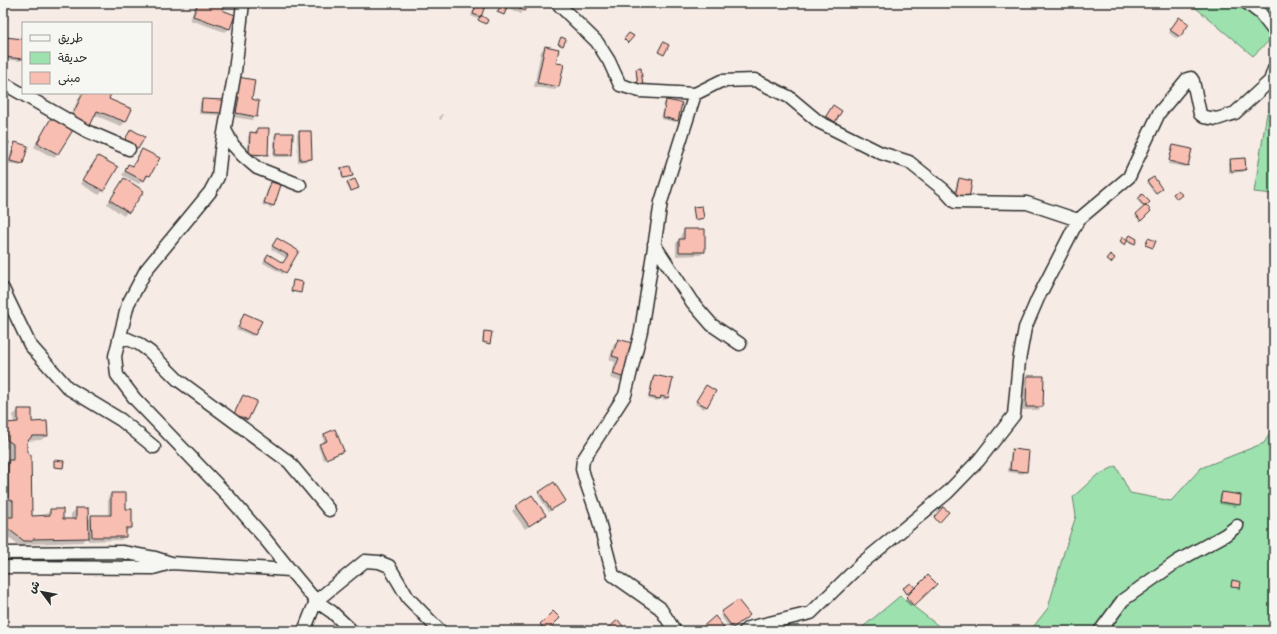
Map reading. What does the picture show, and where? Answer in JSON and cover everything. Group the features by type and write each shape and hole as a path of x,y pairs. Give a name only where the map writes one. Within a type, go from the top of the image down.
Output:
{"street":[{"path":"243,3 235,71 218,177 210,192 146,270 128,304 115,356 117,375 135,399 230,498 316,601 332,612 352,631"},
{"path":"557,3 597,42 609,61 620,85 640,91 695,94 721,81 755,80 788,97 819,122 881,153 909,162 944,190 955,202 1026,203 1078,220"},
{"path":"1247,3 1260,13 1274,31"},
{"path":"748,630 811,612 862,562 948,494 979,460 1014,415 1019,361 1025,328 1038,298 1078,220 1129,177 1159,113 1187,79 1191,78 1194,81 1200,114 1204,117 1217,119 1235,113 1270,81 1274,69"},
{"path":"3,83 22,94"},
{"path":"22,94 87,131 129,149"},
{"path":"675,631 660,608 613,574 597,514 582,469 583,460 625,395 641,330 661,202 695,94"},
{"path":"225,130 233,145 257,168 300,185"},
{"path":"654,244 692,302 712,325 740,344"},
{"path":"3,289 30,345 68,388 122,420 154,447"},
{"path":"121,336 139,344 150,352 178,380 289,462 329,510"},
{"path":"1100,631 1123,600 1178,561 1225,536 1236,526"},
{"path":"3,553 122,552 155,558 171,564"},
{"path":"304,631 316,601 365,560 379,562 389,566 408,598 440,631"},
{"path":"3,567 153,568 171,564 290,570"}],"green space":[{"path":"1190,3 1274,3 1274,36 1253,56"},
{"path":"1274,105 1274,194 1254,192 1267,113"},
{"path":"1274,427 1274,631 1030,631 1048,608 1076,516 1073,497 1096,476 1116,466 1130,493 1171,501 1201,468 1264,443"},
{"path":"900,596 945,631 858,631"}],"building":[{"path":"198,3 225,3 222,10 235,15 230,29 193,16"},
{"path":"477,3 486,3 481,17 473,14"},
{"path":"511,3 530,3 525,11"},
{"path":"501,5 507,7 504,15 497,12"},
{"path":"481,15 488,20 486,24 478,20"},
{"path":"1179,17 1189,24 1180,37 1170,30"},
{"path":"629,33 634,36 628,43 624,39"},
{"path":"5,37 22,39 22,59 3,57"},
{"path":"561,37 566,39 563,46 558,44"},
{"path":"663,42 669,45 664,55 658,52"},
{"path":"545,46 559,49 556,63 564,64 559,87 537,83"},
{"path":"641,68 643,86 638,87 636,69"},
{"path":"238,77 255,80 252,99 259,101 257,117 236,113 239,97 235,96"},
{"path":"83,94 111,94 109,99 132,109 126,122 97,111 89,128 70,120"},
{"path":"202,99 224,100 223,113 201,112"},
{"path":"666,100 682,103 678,121 663,117"},
{"path":"833,105 842,111 835,122 826,116"},
{"path":"51,118 73,130 58,154 37,143"},
{"path":"257,128 269,128 268,155 249,154 250,132 257,133"},
{"path":"131,129 145,137 138,149 124,141"},
{"path":"299,131 311,131 312,159 300,160"},
{"path":"276,133 293,133 292,155 275,155"},
{"path":"3,140 9,142 3,156"},
{"path":"15,142 28,146 23,164 10,161"},
{"path":"1173,145 1192,149 1188,166 1169,161"},
{"path":"142,149 160,158 150,176 147,175 144,181 125,171 128,164 133,166"},
{"path":"98,156 118,167 104,191 83,180"},
{"path":"1245,158 1246,170 1231,171 1230,159"},
{"path":"350,166 353,176 343,178 341,168"},
{"path":"1154,177 1162,189 1156,193 1147,181"},
{"path":"124,178 144,191 129,213 110,200"},
{"path":"959,178 972,181 969,199 955,196"},
{"path":"355,179 359,188 351,191 347,182"},
{"path":"271,182 281,185 274,206 264,203"},
{"path":"1178,190 1182,195 1177,199 1173,194"},
{"path":"1142,194 1150,202 1145,207 1138,199"},
{"path":"1146,205 1151,211 1141,221 1136,214"},
{"path":"702,206 704,218 695,220 693,207"},
{"path":"684,229 705,229 705,252 679,252 679,239 684,239"},
{"path":"1130,235 1137,239 1135,244 1127,240"},
{"path":"1123,237 1128,240 1125,245 1120,241"},
{"path":"277,238 299,251 286,273 265,260 268,254 283,263 288,255 272,246"},
{"path":"1148,238 1156,241 1153,248 1145,245"},
{"path":"1110,254 1115,258 1111,263 1106,259"},
{"path":"293,280 303,282 301,293 291,291"},
{"path":"244,313 262,321 255,335 238,327"},
{"path":"484,331 492,332 490,344 483,342"},
{"path":"618,339 636,344 625,378 613,374 619,358 612,356"},
{"path":"654,375 673,379 668,398 661,396 660,399 649,397"},
{"path":"1027,376 1044,376 1043,407 1026,407"},
{"path":"706,385 716,391 707,407 696,401"},
{"path":"243,395 257,401 248,420 234,414"},
{"path":"18,409 32,409 32,422 47,421 48,436 32,436 27,442 27,452 31,455 32,516 50,515 50,509 63,509 63,519 76,519 76,508 88,508 89,538 33,539 31,541 24,541 7,528 7,517 13,517 13,501 8,498 8,460 13,460 13,444 7,440 6,423 18,422"},
{"path":"335,429 344,451 326,459 319,444 327,441 324,434"},
{"path":"1012,449 1029,451 1027,472 1010,470"},
{"path":"54,460 64,461 63,468 54,467"},
{"path":"554,482 566,501 551,510 539,492"},
{"path":"1222,492 1241,495 1240,505 1220,502"},
{"path":"111,493 126,493 126,509 132,509 132,528 126,528 126,537 92,537 91,515 111,515"},
{"path":"532,495 546,515 529,526 515,506"},
{"path":"943,507 949,512 939,523 934,517"},
{"path":"928,575 937,584 914,606 906,597"},
{"path":"1232,580 1241,582 1240,588 1231,587"},
{"path":"911,583 915,588 907,594 903,588"},
{"path":"738,600 750,615 733,628 721,612"},
{"path":"553,611 560,618 547,631 540,624"},
{"path":"715,616 727,631 699,630"},
{"path":"618,620 627,631 604,631"}]}
